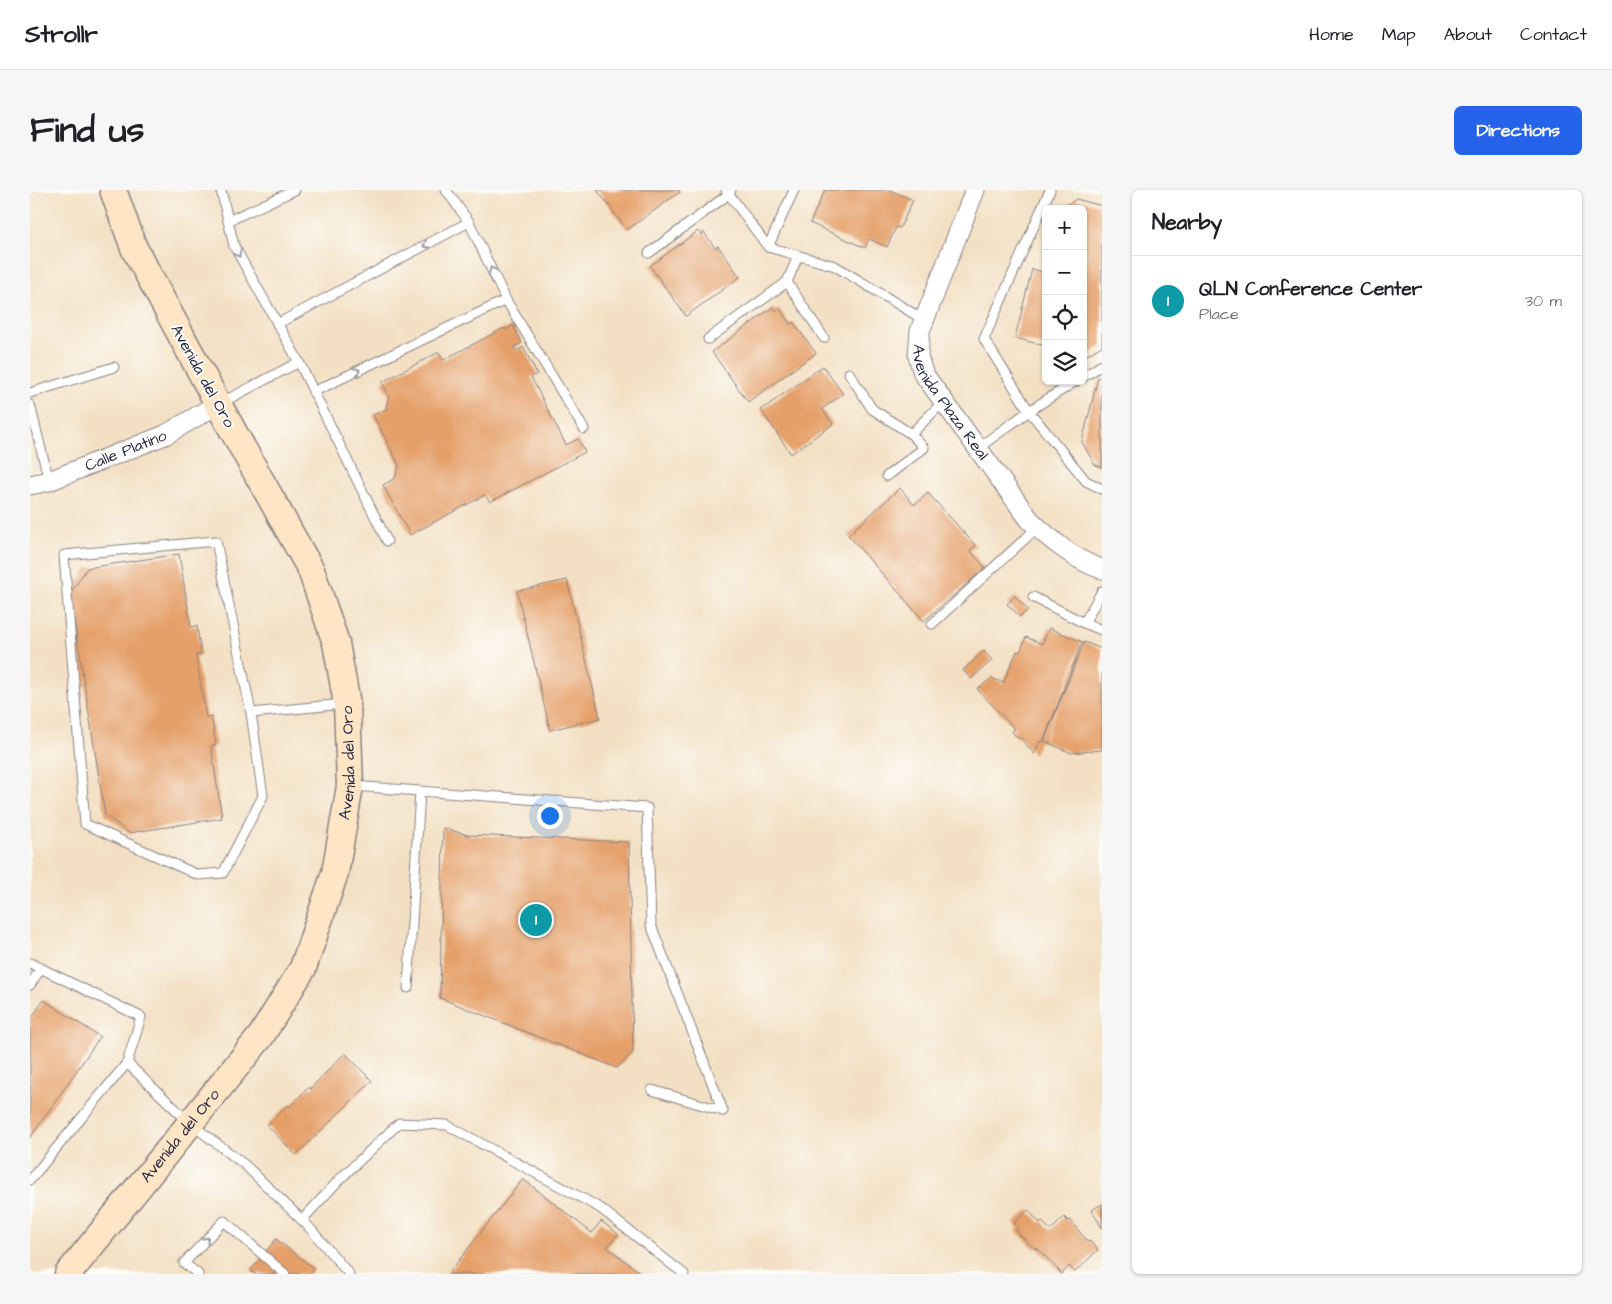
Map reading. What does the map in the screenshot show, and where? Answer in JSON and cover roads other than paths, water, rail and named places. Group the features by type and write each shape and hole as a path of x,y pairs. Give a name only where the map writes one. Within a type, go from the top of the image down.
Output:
{"street":[{"name":"Avenida del Oro","path":"68,1274 261,1036 303,968 335,873 350,786 347,704 336,643 311,570 218,404 134,248 113,190"},
{"name":"Avenida Plaza Real","path":"975,190 920,331 918,356 924,373 1029,519 1049,538 1093,566 1102,569"},
{"name":"Calle Platino","path":"30,485 49,481 164,435 218,404"}],"lane":[{"path":"221,190 234,246 298,362 387,541"},
{"path":"228,221 295,190"},
{"path":"446,190 469,222 506,300 584,429"},
{"path":"768,247 794,190"},
{"path":"1050,190 984,340 1029,410 1086,481 1102,489"},
{"path":"649,253 728,191 768,247 834,266 924,320"},
{"path":"277,324 469,222"},
{"path":"708,339 787,282 798,256"},
{"path":"787,282 824,338"},
{"path":"313,392 506,300"},
{"path":"218,404 298,362"},
{"path":"1087,374 1102,365"},
{"path":"30,393 114,367"},
{"path":"850,373 872,409 911,434 924,448 887,476"},
{"path":"978,448 1029,410 1070,385"},
{"path":"911,434 944,401"},
{"path":"30,405 49,481"},
{"path":"932,624 1038,528"},
{"path":"216,541 251,713 263,796 223,874 198,875 85,824 64,555 216,541"},
{"path":"1084,623 1102,591"},
{"path":"1033,596 1084,623 1102,630"},
{"path":"251,713 347,704"},
{"path":"350,786 647,808 651,926 723,1111 652,1090"},
{"path":"408,988 420,791"},
{"path":"30,963 141,1017 127,1064 30,1180"},
{"path":"30,985 41,968"},
{"path":"127,1064 190,1123 245,1165 302,1220 349,1274"},
{"path":"302,1220 340,1179 398,1123 447,1125 600,1208 682,1274"},
{"path":"198,1274 184,1263 224,1221 285,1274"}],"place":[{"name":"QLN Conference Center","path":"536,920"}]}
